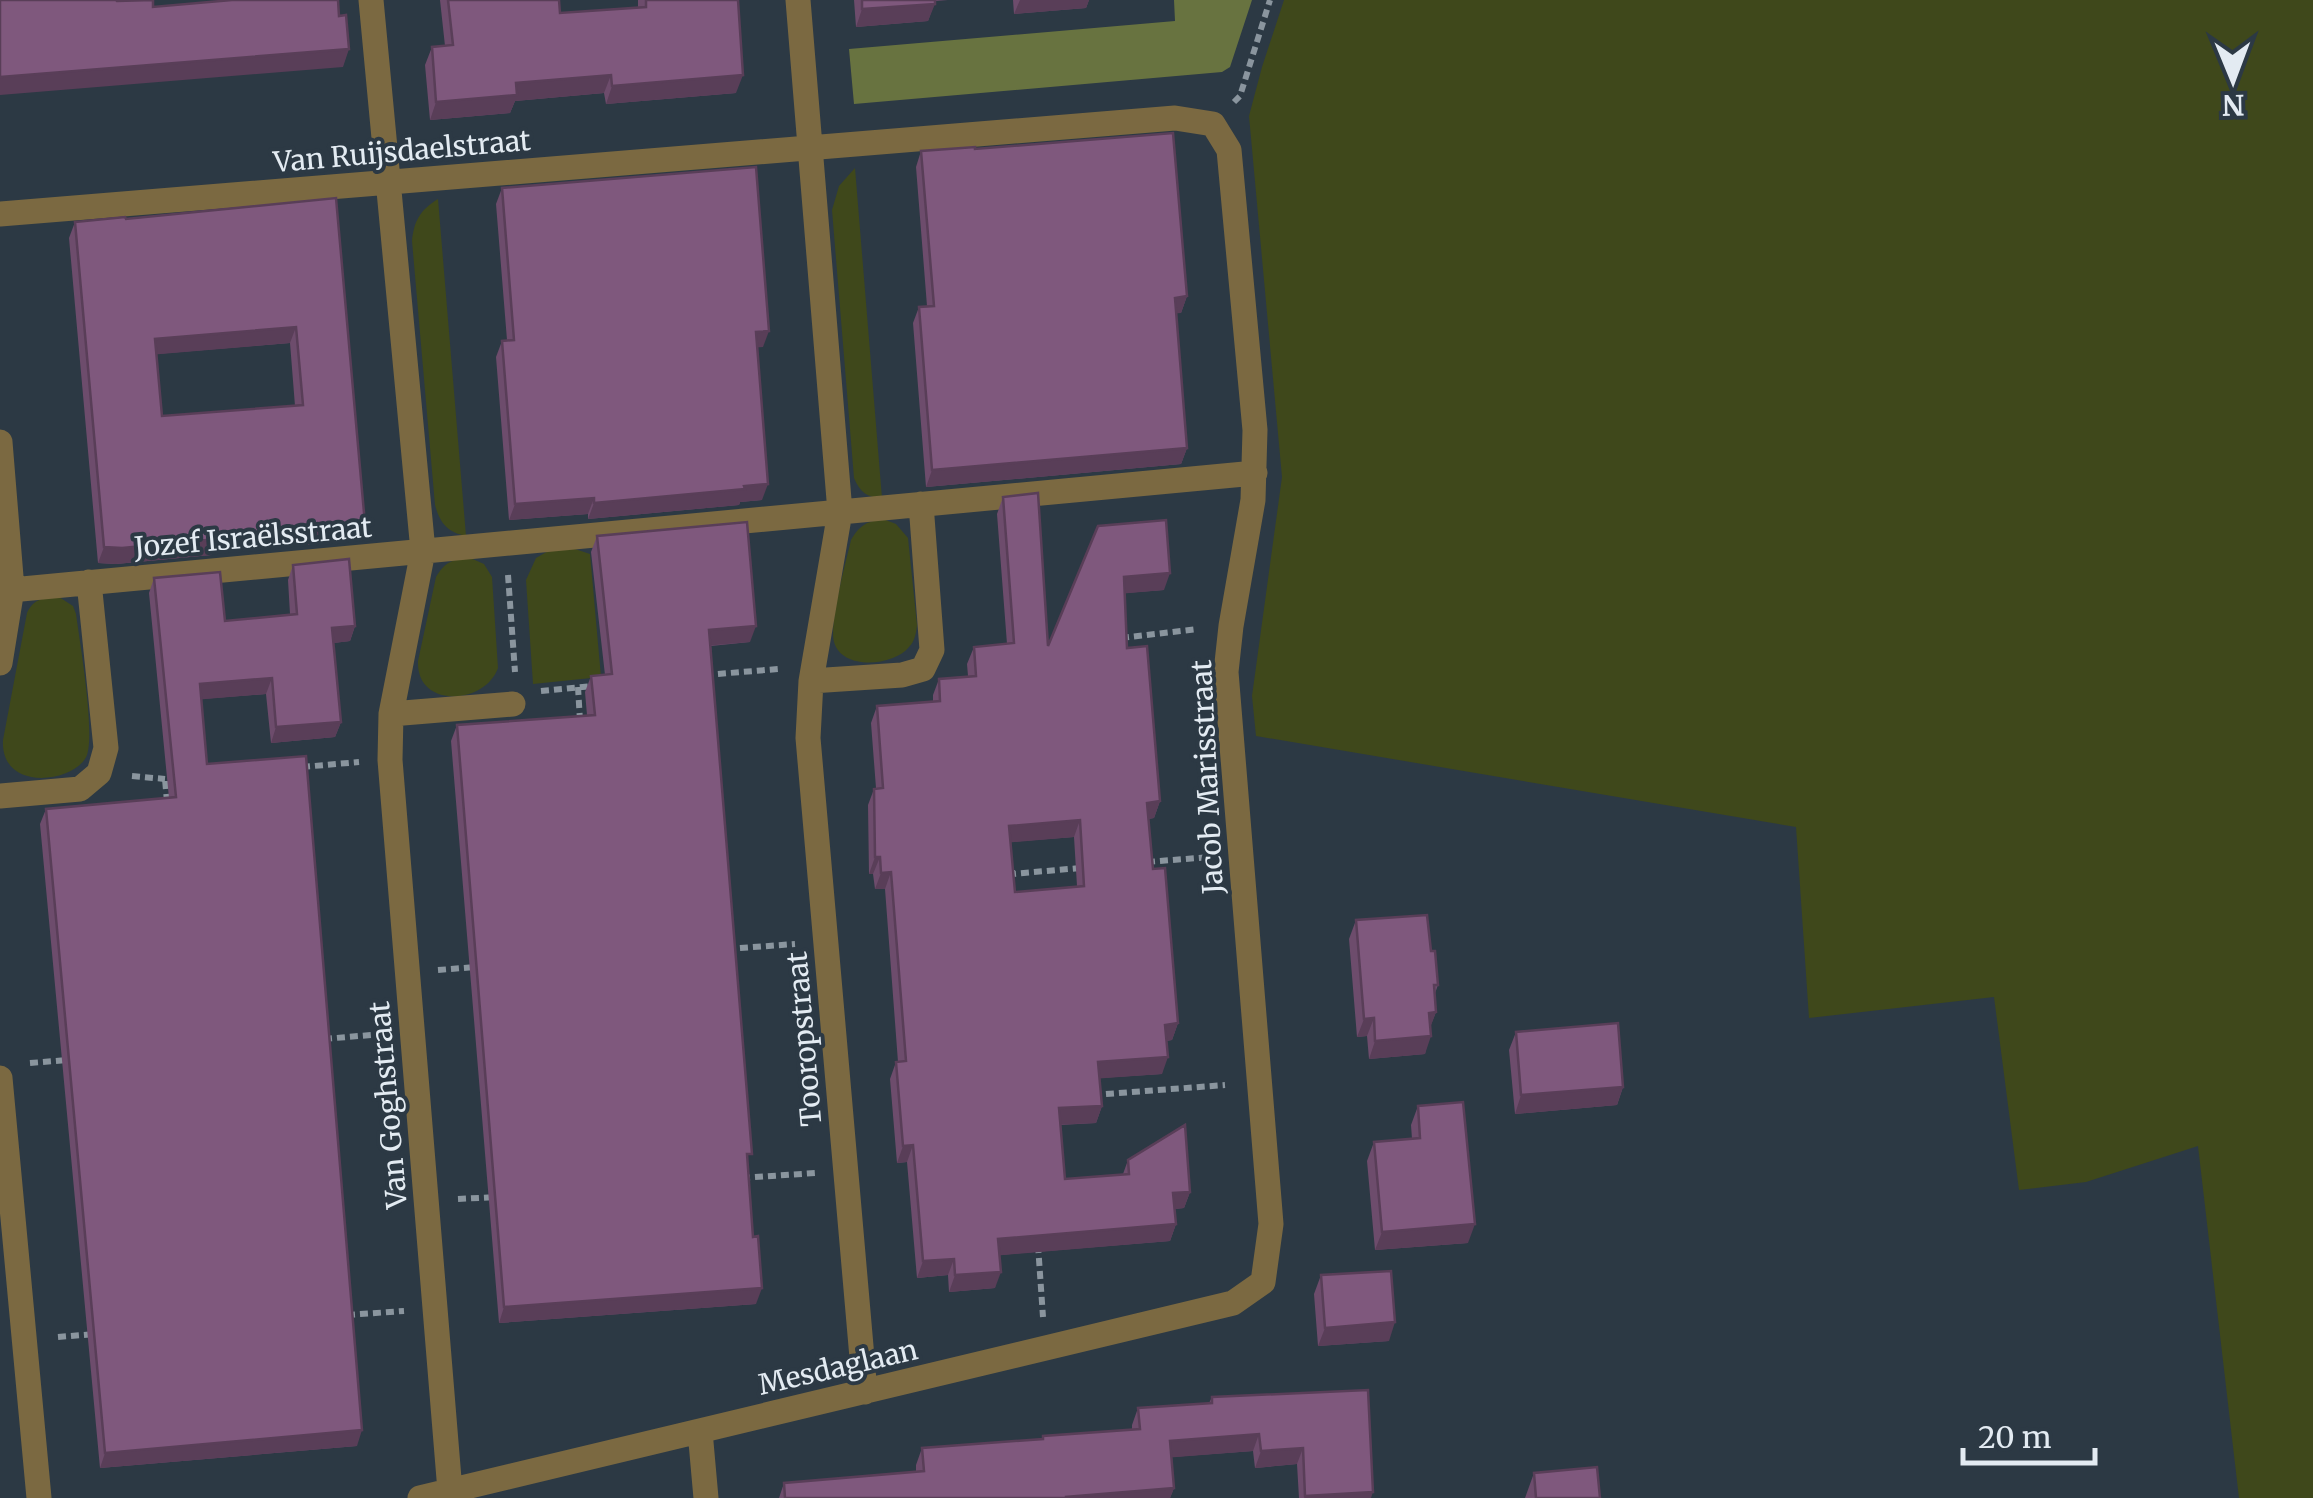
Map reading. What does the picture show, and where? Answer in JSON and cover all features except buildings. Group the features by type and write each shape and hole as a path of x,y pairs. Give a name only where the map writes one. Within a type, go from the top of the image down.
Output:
{"street":[{"name":"Van Goghstraat","path":"371,0 423,551 391,714 390,760 450,1491"},
{"path":"798,0 810,149"},
{"name":"Van Ruijsdaelstraat","path":"0,214 1175,118 1214,124"},
{"name":"Jacob Marisstraat","path":"1214,124 1229,150 1253,411 1253,500 1226,672 1271,1224 1263,1282"},
{"name":"Tooropstraat","path":"810,149 840,512 810,681 808,738 865,1392"},
{"path":"0,442 6,590 0,663"},
{"path":"423,551 1255,473"},
{"path":"810,681 902,675 922,669 932,650 922,504"},
{"name":"Jozef Israëlsstraat","path":"6,590 423,551"},
{"path":"0,796 80,788 99,773 106,748 89,582"},
{"path":"391,714 513,704"},
{"path":"10,1072 24,1340 39,1498"},
{"name":"Mesdaglaan","path":"420,1498 1233,1303 1263,1282"},
{"path":"700,1431 706,1498"}],"path":[{"path":"1214,124 1240,96 1270,0"},
{"path":"528,541 530,553 508,575 515,678 513,704 544,690 597,685"},
{"path":"1112,638 1231,626"},
{"path":"692,677 788,668 810,681"},
{"path":"578,687 581,726"},
{"path":"296,768 390,760"},
{"path":"168,818 165,779 184,778"},
{"path":"1146,862 1241,854"},
{"path":"1010,855 1014,892"},
{"path":"1012,874 1088,868"},
{"path":"713,950 826,941"},
{"path":"408,972 484,967"},
{"path":"320,1039 413,1032"},
{"path":"10,1072 76,1060"},
{"path":"1090,1095 1259,1082"},
{"path":"733,1179 846,1170"},
{"path":"426,1202 504,1196"},
{"path":"1037,1234 1049,1348"},
{"path":"342,1316 435,1309"},
{"path":"24,1340 108,1334"}],"green space":[{"path":"1174,0 1252,0 1230,67 1222,72 854,104 849,49 1175,21"},
{"path":"1284,0 2313,0 2313,1498 2239,1498 2198,1146 2086,1182 2019,1190 1994,997 1809,1018 1796,827 1256,736 1252,696 1282,477 1249,116"},
{"path":"855,168 882,498 865,493 854,478 832,210 839,186"},
{"path":"438,199 466,536 445,526 435,505 412,241 419,217"},
{"path":"883,519 896,524 908,538 916,631 913,642 902,653 881,661 857,661 847,658 834,642 836,607 851,540 864,525"},
{"path":"572,548 590,554 601,677 533,684 526,580 536,558 550,550"},
{"path":"468,557 484,564 492,577 498,668 480,689 466,695 439,694 420,677 418,661 436,577 449,562"},
{"path":"59,597 73,606 76,614 89,744 80,765 55,777 40,778 13,769 5,757 3,740 27,613 36,602"}]}
